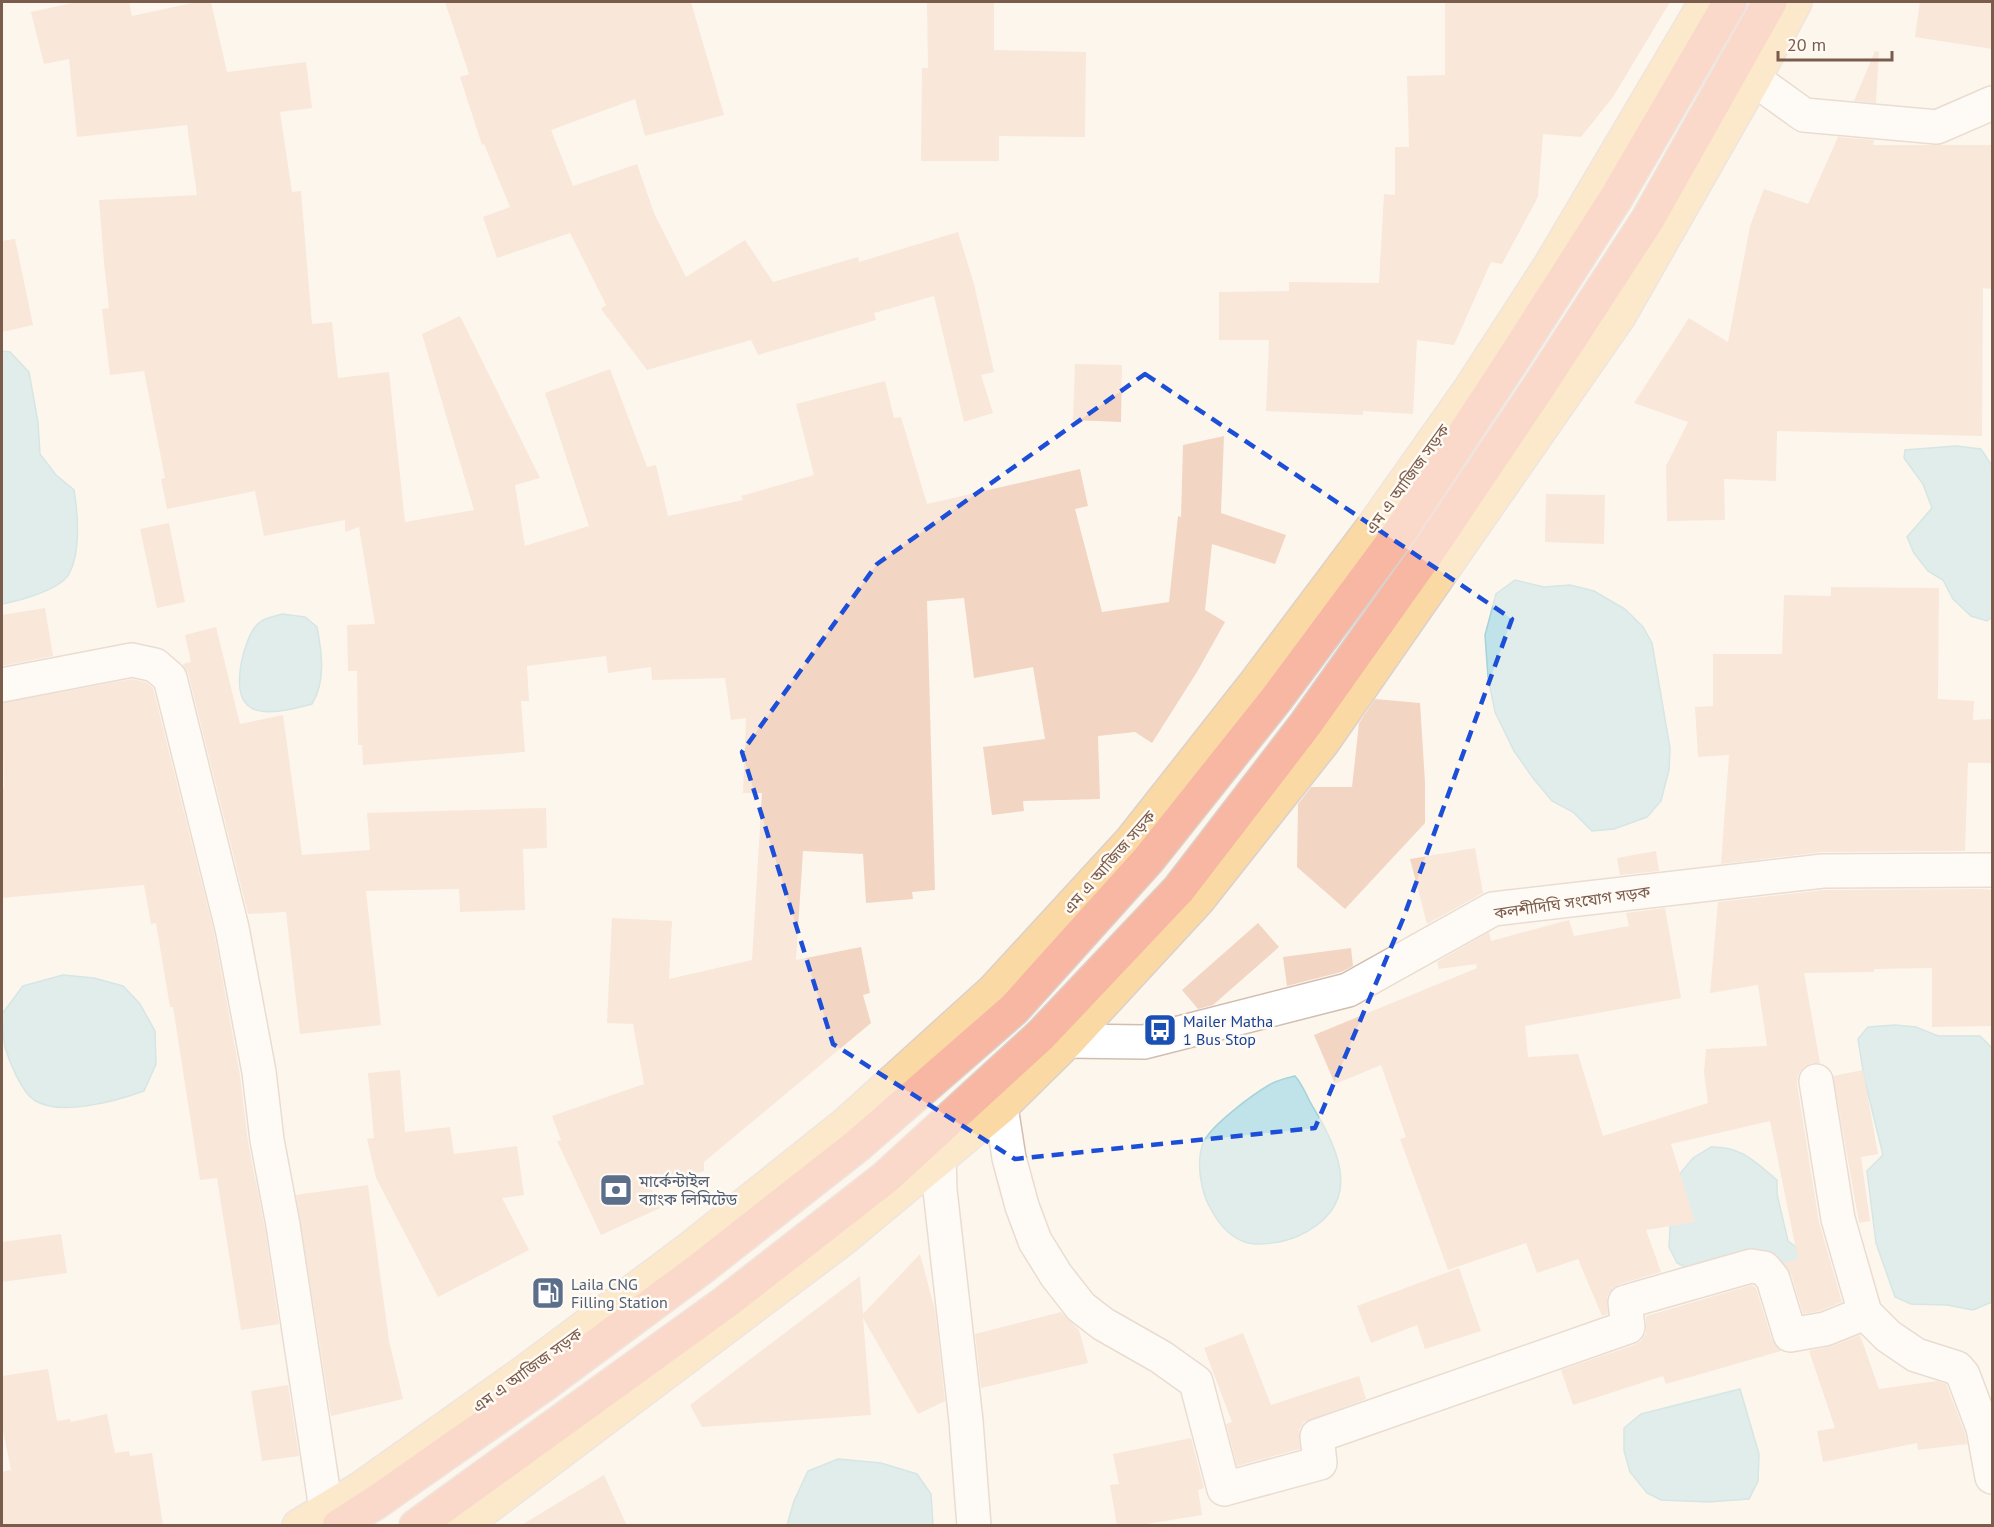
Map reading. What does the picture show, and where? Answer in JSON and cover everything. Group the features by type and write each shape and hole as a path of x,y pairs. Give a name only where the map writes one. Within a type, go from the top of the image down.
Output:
{"highway":[{"path":"322,1520 375,1503 542,1386 700,1269 858,1145 1014,1009 1148,860 1277,698 1398,535 1616,198 1730,2"},
{"path":"416,1526 726,1302 885,1178 1041,1035 1179,889 1305,725 1425,556 1538,388 1648,219 1770,2"}],"main road":[{"name":"এম এ আজিজ সড়ক","path":"322,1520 360,1489 525,1372 687,1251 846,1124 994,990 1131,841 1254,685 1378,520 1469,391 1550,266 1706,2"},
{"path":"462,1526 844,1238 1001,1107 1068,1041 1198,900 1323,742 1619,316 1796,2"}],"street":[{"path":"1754,80 1804,115 1937,127 1992,103"},
{"path":"2,685 132,660 155,665 170,678 234,939 259,1072 322,1520"},
{"name":"কলশীদিঘি সংযোগ সড়ক","path":"1068,1041 1144,1042 1348,990 1493,909 1823,871 1992,870"},
{"path":"1816,1080 1838,1219 1865,1313 1888,1336 1916,1355 1957,1368 1963,1375 1983,1428 1992,1477"},
{"path":"1001,1107 1009,1158 1022,1206 1035,1241 1056,1275 1082,1307 1103,1324 1161,1357 1196,1382 1224,1489 1320,1463 1317,1436 1628,1327 1625,1302 1751,1266 1764,1268 1773,1279 1790,1335 1825,1329 1865,1313"},
{"path":"939,1158 940,1190 966,1421 974,1526"}],"highlighted area":[{"path":"1145,374 1512,619 1403,919 1315,1128 1015,1159 833,1044 742,752 877,564"}],"water":[{"path":"2,351 10,352 29,372 38,422 40,454 56,475 74,490 78,533 73,565 64,580 38,594 2,604"},
{"path":"1956,446 1981,449 1992,466 1992,617 1987,621 1971,616 1953,599 1943,580 1928,571 1914,553 1907,537 1932,508 1923,484 1904,458 1905,450"},
{"path":"1515,580 1544,587 1570,585 1594,591 1625,609 1643,627 1652,643 1670,748 1669,770 1661,801 1647,817 1614,829 1592,831 1573,812 1552,801 1514,751 1495,712 1488,677 1485,635 1496,594"},
{"path":"282,614 305,617 317,627 321,676 312,704 294,709 264,712 253,709 245,702 240,692 243,655 254,628 265,619"},
{"path":"63,975 94,978 123,986 140,1004 155,1031 156,1064 144,1091 104,1103 73,1107 45,1105 29,1096 20,1083 5,1047 2,1014 23,986"},
{"path":"1895,1025 1916,1027 1938,1036 1980,1036 1992,1048 1992,1302 1973,1310 1947,1305 1911,1304 1895,1297 1876,1243 1867,1171 1883,1155 1864,1077 1858,1039 1868,1027"},
{"path":"1295,1076 1332,1144 1341,1179 1339,1195 1332,1210 1318,1224 1298,1236 1272,1243 1245,1242 1226,1230 1208,1204 1200,1177 1201,1149 1204,1141 1216,1126 1243,1103 1272,1083"},
{"path":"1711,1147 1731,1149 1747,1156 1777,1180 1777,1194 1788,1241 1799,1249 1803,1260 1795,1269 1691,1270 1677,1263 1669,1247 1671,1212 1678,1176 1693,1158"},
{"path":"1740,1389 1759,1454 1758,1481 1749,1499 1708,1502 1661,1500 1647,1493 1630,1472 1624,1451 1624,1428 1641,1414"},
{"path":"838,1459 881,1463 917,1474 931,1494 933,1525 787,1525 794,1501 808,1471"}],"building":[{"path":"77,2 129,2 132,16 197,2 211,2 227,72 306,62 312,108 280,112 292,192 301,191 312,324 332,322 338,378 389,372 405,522 474,510 422,334 460,316 540,478 515,485 525,546 589,526 545,393 610,369 647,467 656,465 668,516 743,500 741,496 814,475 796,404 885,381 894,418 901,417 927,504 1080,469 1088,506 1075,509 1102,612 1169,602 1178,516 1181,517 1183,445 1224,436 1221,513 1286,535 1275,564 1212,544 1205,610 1225,622 1197,672 1152,743 1135,732 1098,736 1100,799 1023,801 1024,811 992,815 983,747 1045,739 1033,667 974,678 964,598 927,601 935,890 912,892 913,899 866,903 863,854 803,851 796,960 861,947 870,993 863,995 871,1023 704,1162 704,1171 651,1188 660,1208 601,1235 557,1141 561,1140 552,1116 644,1084 633,1024 607,1023 612,918 672,921 669,979 752,960 762,793 743,793 746,718 731,720 725,678 652,680 651,667 608,673 606,656 527,666 529,701 521,701 525,752 363,765 362,745 358,745 357,671 348,671 347,625 375,624 359,527 345,532 345,520 264,536 255,491 167,509 161,479 165,478 144,371 110,375 102,309 109,308 99,200 197,195 187,125 77,137 69,59 44,64 31,12"},
{"path":"445,2 691,2 724,115 645,136 635,99 551,130 573,186 637,164 654,213 686,277 745,240 773,282 858,257 859,262 958,232 974,284 994,372 981,375 993,413 964,422 934,296 874,313 876,320 758,355 751,340 647,370 601,309 606,305 570,233 497,258 483,217 510,207 484,144 482,145 460,77 469,74"},
{"path":"927,2 994,2 994,50 1086,52 1085,137 999,136 999,161 921,161 922,68 928,68"},
{"path":"1445,2 1670,2 1613,97 1581,137 1543,134 1538,197 1502,264 1491,262 1454,345 1417,340 1413,414 1363,411 1363,415 1266,411 1269,340 1219,340 1219,292 1289,291 1289,282 1379,283 1384,194 1395,195 1395,147 1409,147 1407,76 1445,75"},
{"path":"1920,2 1992,2 1992,49 1915,37"},
{"path":"1875,51 1879,52 1876,103 1854,101"},
{"path":"1838,137 1874,140 1873,145 1992,145 1992,289 1983,288 1982,436 1777,431 1776,481 1724,479 1725,520 1667,521 1666,466 1688,422 1634,403 1689,318 1728,342 1750,226 1764,189 1808,204"},
{"path":"15,239 33,325 2,332 2,241"},
{"path":"1075,364 1122,365 1121,422 1073,420"},
{"path":"1546,494 1605,495 1604,544 1545,542"},
{"path":"169,523 185,602 157,608 140,529"},
{"path":"1831,587 1939,588 1938,699 1974,701 1973,720 1992,719 1992,763 1968,763 1965,851 1823,852 1721,864 1729,755 1698,757 1695,707 1713,706 1713,654 1782,654 1784,595 1831,596"},
{"path":"45,608 53,656 2,666 2,615"},
{"path":"216,627 240,724 283,715 302,855 370,850 367,813 546,808 547,848 523,849 525,910 460,912 459,889 366,891 381,1025 300,1034 286,912 248,914 188,673 183,664 191,662 185,635"},
{"path":"132,679 146,682 153,688 214,932 240,1075 248,1142 265,1228 279,1324 241,1330 217,1178 200,1180 173,1007 170,1007 156,923 151,924 144,885 2,898 2,788 4,787 2,703"},
{"path":"1375,699 1420,703 1425,823 1345,909 1297,867 1298,804 1311,787 1352,787 1359,723"},
{"path":"1475,848 1483,893 1427,924 1410,859"},
{"path":"1656,851 1659,871 1620,875 1617,858"},
{"path":"1824,890 1992,890 1992,1026 1932,1027 1932,968 1804,973 1820,1063 1812,1063 1804,1067 1798,1075 1797,1084 1819,1222 1842,1302 1820,1311 1803,1314 1791,1274 1784,1263 1798,1259 1770,1121 1671,1144 1695,1222 1646,1230 1661,1272 1613,1288 1607,1296 1608,1314 1602,1316 1578,1259 1537,1273 1526,1243 1448,1270 1400,1139 1406,1137 1381,1065 1335,1084 1314,1035 1477,968 1476,964 1439,969 1437,962 1489,932 1491,941 1569,920 1574,936 1629,926 1626,913 1665,908 1681,998 1525,1026 1528,1057 1578,1054 1603,1136 1708,1103 1704,1072 1706,1049 1767,1046 1758,985 1710,993 1718,902"},
{"path":"1258,923 1279,947 1213,1005 1198,1009 1182,990"},
{"path":"1351,948 1353,966 1341,972 1287,986 1283,957"},
{"path":"400,1070 405,1132 450,1127 454,1154 517,1146 524,1195 502,1198 529,1250 438,1297 376,1178 367,1139 374,1138 368,1073"},
{"path":"1863,1070 1878,1154 1861,1157 1870,1221 1859,1223 1833,1076"},
{"path":"368,1185 389,1341 403,1399 331,1416 296,1195"},
{"path":"61,1234 67,1273 2,1282 2,1242"},
{"path":"920,1254 935,1310 945,1401 918,1414 863,1318 871,1415 702,1427 690,1405 860,1276 863,1314"},
{"path":"1459,1268 1481,1331 1425,1349 1417,1325 1371,1343 1357,1306"},
{"path":"1752,1285 1756,1288 1772,1340 1781,1351 1666,1384 1663,1376 1573,1405 1561,1370 1641,1341 1646,1333 1646,1316"},
{"path":"1061,1312 1079,1330 1088,1363 981,1388 975,1334"},
{"path":"1243,1333 1271,1405 1359,1376 1366,1399 1304,1422 1299,1430 1300,1449 1237,1466 1226,1424 1232,1422 1204,1348"},
{"path":"1860,1335 1879,1389 1937,1381 1946,1384 1967,1444 1918,1450 1917,1443 1823,1462 1817,1431 1835,1428 1809,1351 1832,1346"},
{"path":"48,1369 57,1421 70,1419 71,1422 107,1414 115,1453 129,1451 130,1456 152,1453 163,1526 2,1526 2,1472 11,1470 2,1425 2,1376"},
{"path":"288,1385 299,1456 262,1461 251,1391"},
{"path":"1191,1438 1204,1488 1198,1490 1202,1515 1134,1526 1117,1526 1110,1485 1119,1484 1113,1454"},
{"path":"604,1475 627,1526 520,1526"}],"place":[{"name":"Mailer Matha 1 Bus Stop","path":"1160,1030"},
{"name":"মার্কেন্টাইল ব্যাংক লিমিটেড","path":"616,1190"},
{"name":"Laila CNG Filling Station","path":"548,1293"}]}
